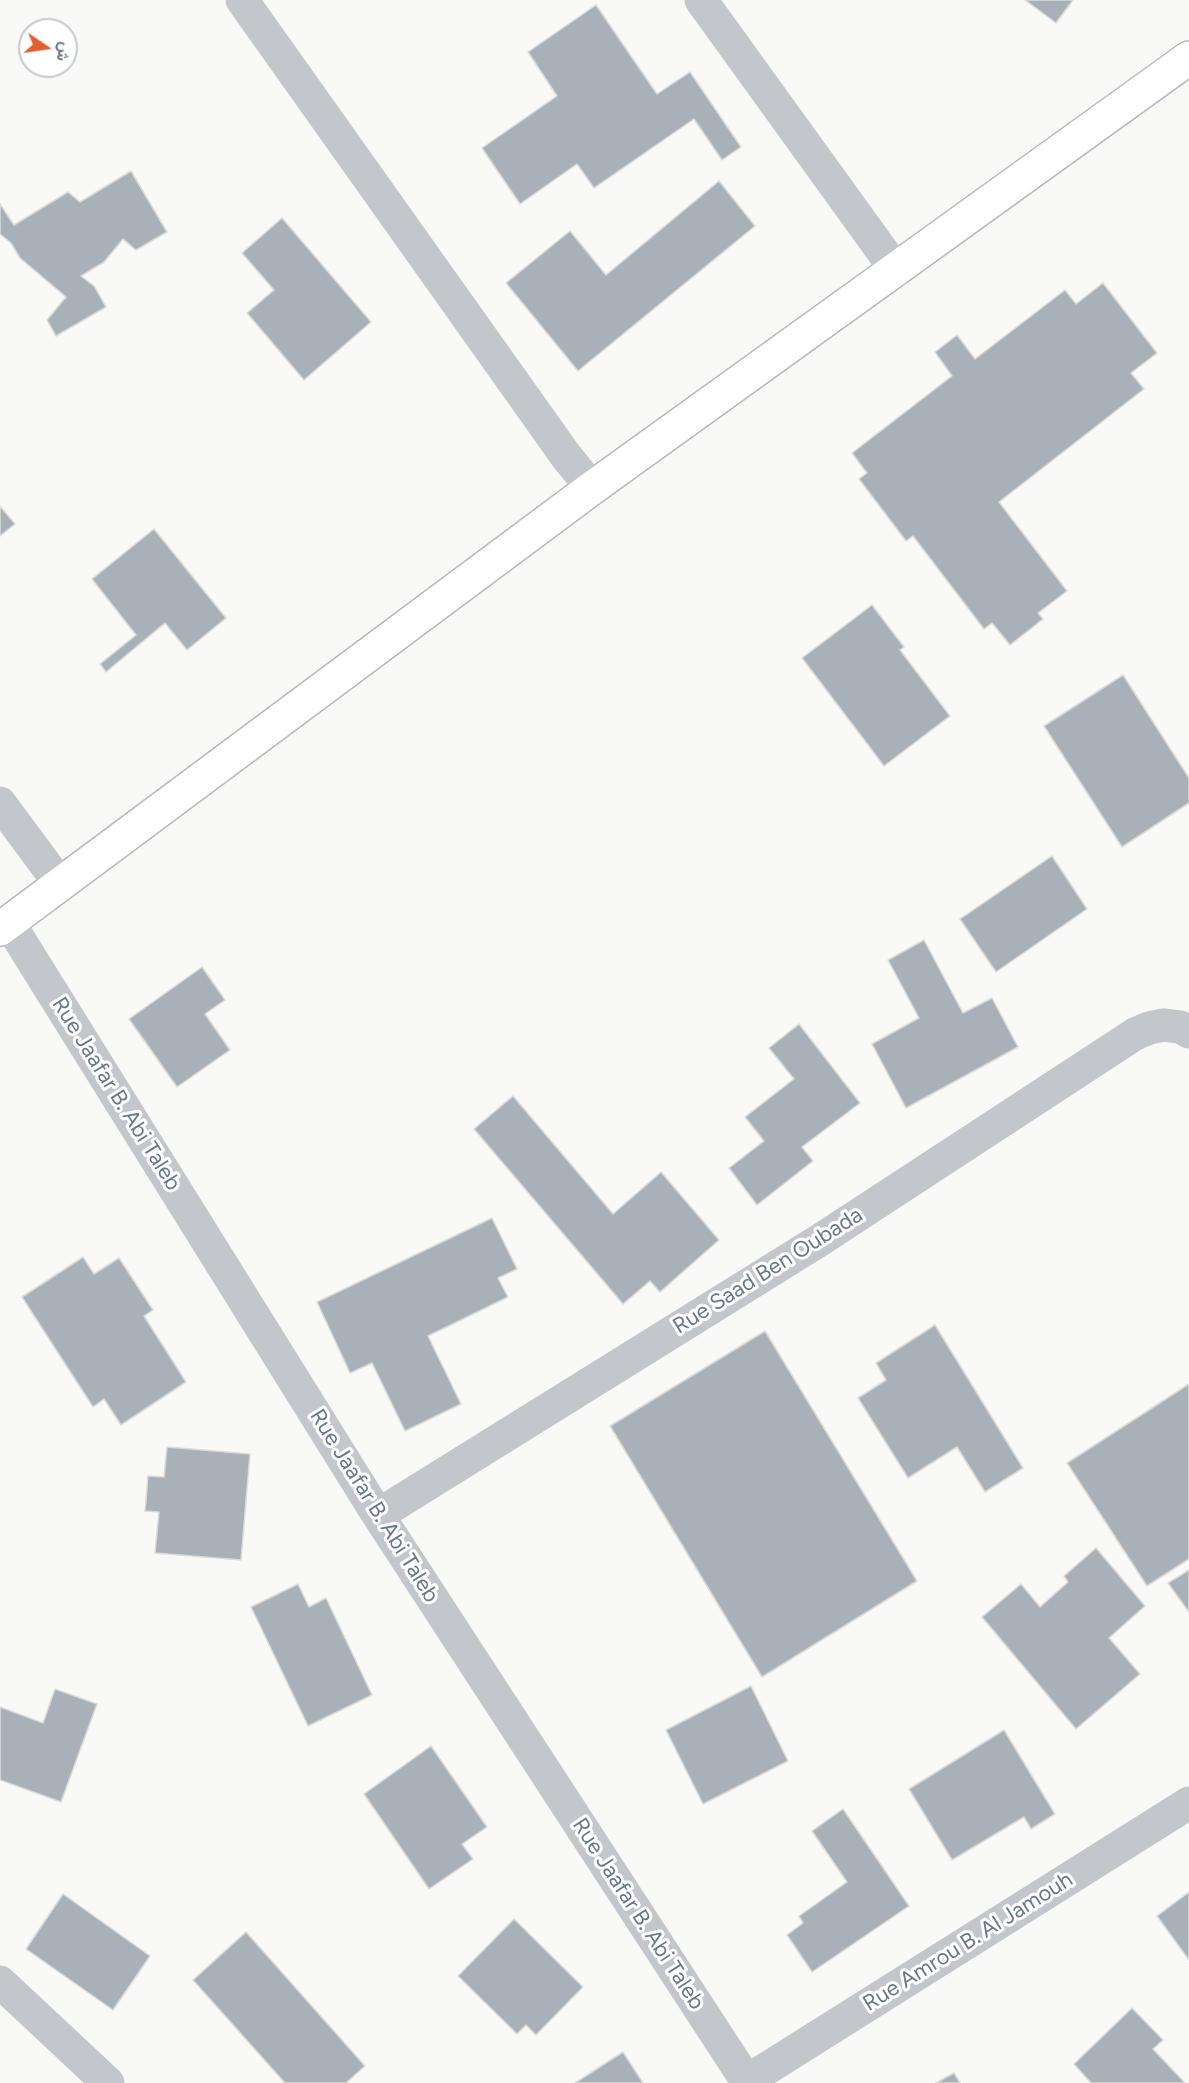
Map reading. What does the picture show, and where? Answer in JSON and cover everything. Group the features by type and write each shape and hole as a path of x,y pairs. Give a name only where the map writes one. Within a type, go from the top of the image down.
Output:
{"street":[{"path":"242,0 566,456 592,488"},
{"path":"701,0 896,270"},
{"path":"4,926 592,488 1189,58"},
{"path":"0,803 60,884"},
{"name":"Rue Jaafar B. Abi Taleb","path":"4,926 378,1515 748,2082"},
{"name":"Rue Saad Ben Oubada","path":"378,1515 820,1240 1121,1042 1135,1034 1176,1023"},
{"name":"Rue Amrou B. Al Jamouh","path":"748,2082 1189,1803"},
{"path":"0,1982 108,2083"}],"building":[{"path":"1025,0 1073,0 1056,23"},
{"path":"596,5 657,94 690,72 741,147 722,160 694,119 594,188 577,164 520,204 482,148 557,96 528,52"},
{"path":"131,171 167,232 136,250 123,239 104,262 81,276 94,286 106,307 56,336 47,320 66,297 20,258 11,243 0,234 0,204 14,225 68,192 80,202"},
{"path":"719,181 755,226 578,371 506,283 570,231 606,275"},
{"path":"282,218 371,322 304,380 247,313 274,290 242,253"},
{"path":"1103,283 1157,353 1131,373 1144,389 999,502 1067,591 1038,613 1043,619 1010,645 992,623 984,629 913,536 906,541 859,479 867,473 852,453 952,376 935,352 957,335 975,359 1065,290 1076,304"},
{"path":"0,506 15,524 0,536"},
{"path":"154,529 226,618 187,650 165,623 106,672 100,664 136,635 92,579"},
{"path":"872,605 904,647 900,650 950,716 884,766 802,658"},
{"path":"1123,675 1189,778 1189,803 1122,847 1044,726"},
{"path":"1052,856 1087,909 996,972 960,919"},
{"path":"924,940 963,1013 992,998 1018,1047 906,1108 872,1044 919,1018 888,960"},
{"path":"202,967 225,1000 205,1014 230,1050 177,1087 129,1019"},
{"path":"799,1024 860,1103 802,1147 813,1161 757,1205 729,1168 764,1141 745,1117 794,1079 769,1048"},
{"path":"513,1096 613,1214 661,1172 719,1240 660,1292 650,1281 623,1304 474,1129"},
{"path":"492,1218 517,1269 498,1278 508,1297 428,1336 461,1404 405,1431 372,1363 350,1373 317,1302"},
{"path":"83,1257 94,1274 119,1258 153,1310 144,1316 186,1382 121,1425 104,1399 93,1407 22,1297"},
{"path":"935,1325 1023,1468 985,1492 957,1447 908,1478 858,1398 886,1380 876,1363"},
{"path":"765,1331 917,1581 762,1677 610,1426"},
{"path":"1189,1384 1189,1559 1147,1586 1067,1463"},
{"path":"167,1447 250,1454 241,1560 155,1553 159,1512 145,1511 148,1476 164,1477"},
{"path":"1096,1548 1145,1606 1109,1638 1140,1674 1076,1729 982,1617 1021,1584 1040,1607 1068,1582 1064,1576"},
{"path":"1189,1570 1189,1612 1168,1583"},
{"path":"298,1584 309,1607 326,1598 372,1695 308,1726 251,1607"},
{"path":"751,1686 788,1761 703,1804 666,1730"},
{"path":"55,1689 97,1704 61,1802 0,1780 0,1707 43,1723"},
{"path":"1004,1730 1055,1814 1031,1829 1024,1817 952,1860 909,1789"},
{"path":"431,1746 487,1827 462,1844 473,1859 429,1889 364,1794"},
{"path":"843,1809 909,1906 812,1972 787,1935 803,1923 799,1916 847,1882 812,1831"},
{"path":"1189,1892 1189,1960 1157,1916"},
{"path":"63,1894 150,1956 113,2010 26,1949"},
{"path":"514,1919 583,1987 536,2035 526,2025 517,2034 458,1976"},
{"path":"246,1932 365,2066 346,2083 285,2083 193,1980"},
{"path":"1132,2008 1163,2040 1153,2049 1185,2083 1091,2083 1074,2064"},
{"path":"623,2052 643,2083 575,2083"},
{"path":"954,2073 960,2083 936,2083"}]}
